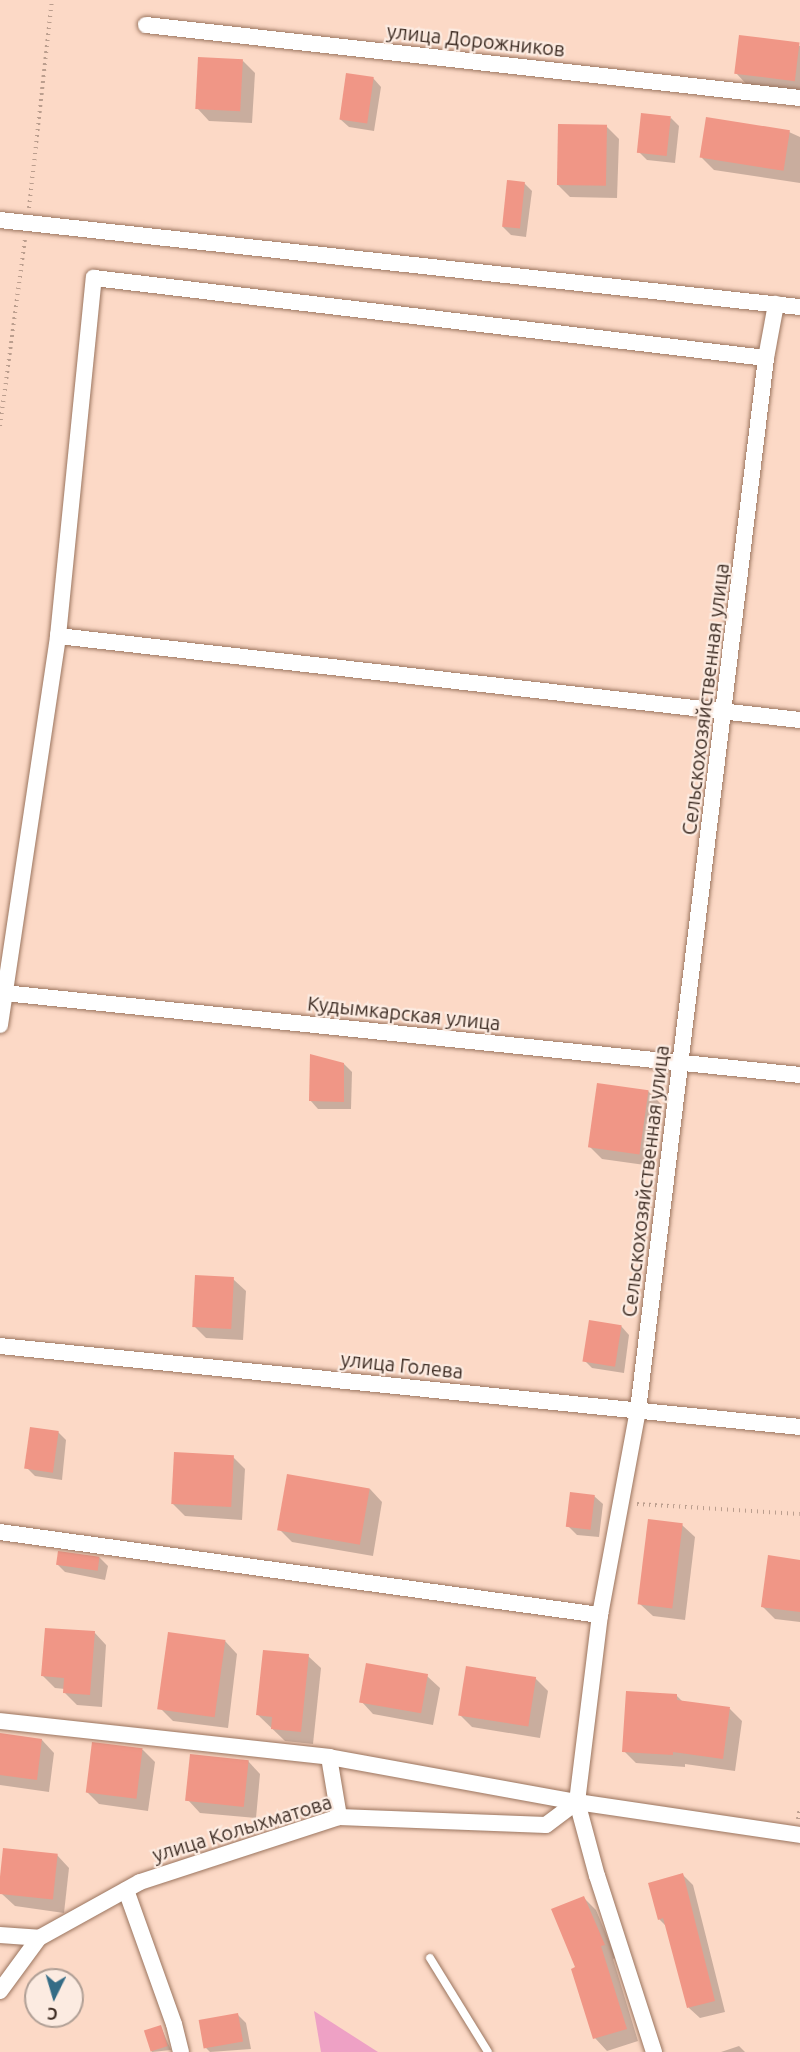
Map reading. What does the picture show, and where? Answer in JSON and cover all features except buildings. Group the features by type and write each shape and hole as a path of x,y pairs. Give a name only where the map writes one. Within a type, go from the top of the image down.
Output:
{"street":[{"name":"улица Дорожников","path":"146,25 800,98"},
{"path":"0,220 800,307"},
{"path":"0,1025 57,636 94,278 766,358"},
{"name":"Сельскохозяйственная улица","path":"654,2052 597,1876 577,1802 600,1615 638,1410 725,711 766,358 776,304"},
{"path":"57,636 800,720"},
{"name":"Кудымкарская улица","path":"4,993 800,1075"},
{"name":"улица Голева","path":"0,1346 800,1427"},
{"path":"0,1532 600,1615"},
{"path":"0,1721 329,1757 577,1802 800,1835"},
{"path":"329,1757 339,1817"},
{"name":"улица Колыхматова","path":"39,1938 140,1882 339,1817 546,1825 577,1802"},
{"path":"126,1890 174,2024 181,2052"},
{"path":"0,1935 39,1938"},
{"path":"0,1991 39,1938"}],"lane":[{"path":"430,1958 488,2052"}],"path":[{"path":"621,1503 800,1514"}],"shaded area":[{"path":"314,2011 378,2052 321,2052"}]}
